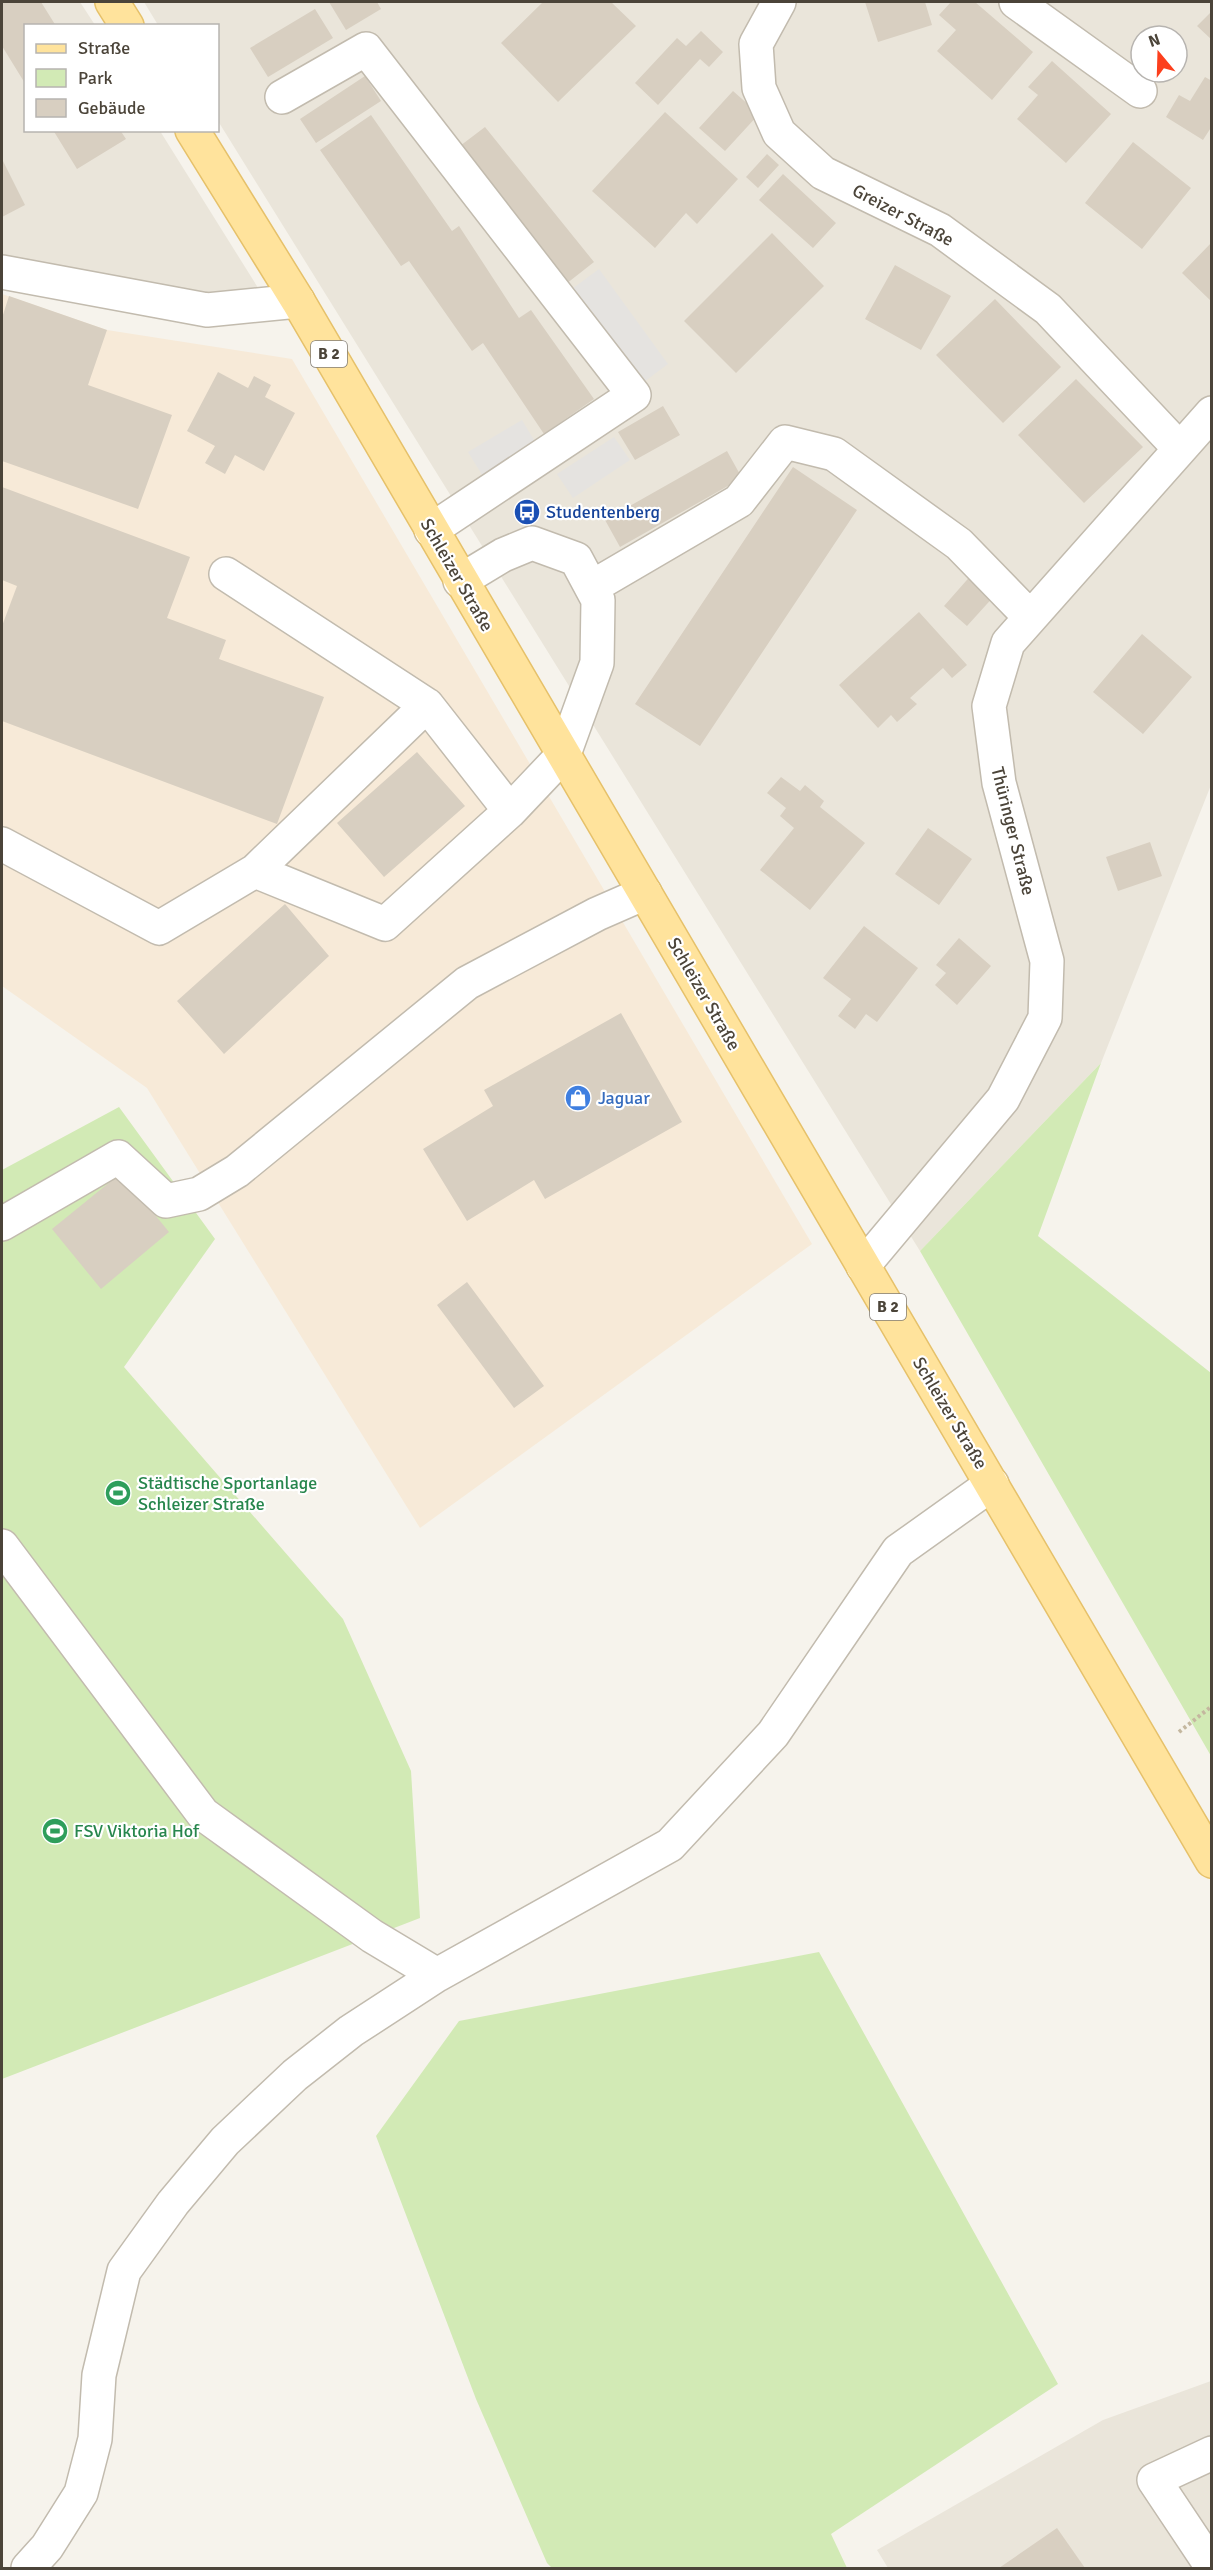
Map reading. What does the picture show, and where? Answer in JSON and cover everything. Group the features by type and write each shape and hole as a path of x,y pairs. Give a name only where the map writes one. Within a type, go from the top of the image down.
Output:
{"main road":[{"path":"112,2 126,24"},
{"name":"Schleizer Straße","path":"193,132 298,301 430,530 564,754 1212,1861"}],"street":[{"name":"Greizer Straße","path":"779,2 756,44 759,88 779,133 823,173 940,230 1048,309 1179,448"},
{"path":"1016,2 1140,91"},
{"path":"282,98 366,49 634,395 430,530"},
{"path":"2,272 207,310 298,301"},
{"name":"Thüringer Straße","path":"863,1266 1003,1099 1045,1018 1047,961 999,783 989,706 1008,643 1212,413"},
{"path":"592,587 739,501 785,442 834,454 959,544 1030,617"},
{"path":"255,871 386,924 510,811 564,754 597,663 598,600 576,559 532,543 503,555 460,581"},
{"path":"225,574 427,705 510,811"},
{"path":"2,844 159,928 255,871 427,705"},
{"path":"2,1224 118,1157 166,1201 199,1194 237,1171 467,983 597,914 645,893"},
{"path":"28,2568 47,2547 81,2493 95,2439 99,2375 124,2271 173,2204 225,2141 295,2075 351,2031 437,1975 669,1845 773,1734 898,1551 992,1484"},
{"path":"2,1546 203,1814 372,1936 437,1975"},
{"path":"1212,2453 1154,2480 1212,2567"}],"shaded area":[{"path":"2,2 80,2 94,24 24,24 24,132 161,132 260,291 187,307 2,269"},
{"path":"144,2 1211,2 1211,785 1101,1063 920,1251 219,123 219,24 157,24"},
{"path":"599,269 668,364 641,384 572,289"},
{"path":"2,294 107,330 292,359 812,1244 420,1528 147,1088 2,986"},
{"path":"522,420 537,445 484,478 468,452"},
{"path":"614,437 630,460 573,498 557,474"},
{"path":"1211,2381 1211,2568 888,2568 877,2550 1103,2420"}],"green space":[{"path":"1101,1063 1038,1236 1211,1373 1211,1756 920,1251"},
{"name":"Städtische Sportanlage Schleizer Straße","path":"119,1107 215,1239 124,1367 343,1619 411,1771 420,1918 2,2079 2,1170"},
{"path":"819,1952 1058,2384 831,2534 847,2568 552,2568 547,2563 476,2399 376,2136 459,2021"}],"building":[{"path":"2,2 41,2 55,24 24,24 24,82 2,46"},
{"path":"329,2 377,2 381,9 346,30"},
{"path":"543,2 611,2 636,26 558,102 501,43"},
{"path":"865,2 925,2 932,25 878,42"},
{"path":"951,2 975,2 1033,52 992,100 937,51 956,30 939,15"},
{"path":"315,9 333,38 268,77 250,48"},
{"path":"1212,11 1212,40 1197,26"},
{"path":"701,31 723,52 709,67 700,59 658,105 635,83 677,38 686,46"},
{"path":"1052,61 1111,114 1066,163 1017,119 1038,95 1028,87"},
{"path":"365,76 381,101 316,143 300,119"},
{"path":"1205,77 1212,81 1212,126 1203,140 1166,117 1179,95 1190,101"},
{"path":"733,91 759,114 725,151 699,128"},
{"path":"665,112 738,179 697,224 686,213 655,248 592,191"},
{"path":"371,115 452,231 459,226 519,318 531,310 594,399 544,434 483,343 472,351 409,261 401,266 320,150"},
{"path":"485,127 594,262 566,284 456,149"},
{"path":"54,132 121,132 126,139 77,169"},
{"path":"1133,142 1191,188 1142,249 1085,203"},
{"path":"767,154 779,165 758,188 746,177"},
{"path":"2,159 25,205 2,217"},
{"path":"783,174 836,223 813,248 759,200"},
{"path":"772,233 824,286 736,373 684,321"},
{"path":"1212,242 1212,302 1182,273"},
{"path":"895,265 951,296 921,350 865,319"},
{"path":"9,296 107,330 88,385 172,415 138,509 2,461 2,318"},
{"path":"995,299 1061,367 1003,423 936,355"},
{"path":"218,372 248,388 254,376 271,385 265,397 295,413 264,471 235,455 225,474 205,463 215,446 187,431"},
{"path":"1076,379 1143,447 1084,503 1018,435"},
{"path":"663,406 680,435 635,460 618,432"},
{"path":"727,451 742,478 620,547 605,520"},
{"path":"793,467 857,510 700,746 635,704"},
{"path":"2,487 190,557 167,618 226,640 219,659 324,697 277,824 2,721 2,626 17,586 2,580"},
{"path":"973,573 996,594 967,626 944,606"},
{"path":"919,612 967,665 952,678 943,668 910,698 917,704 897,722 891,715 878,728 839,685"},
{"path":"1142,634 1192,677 1143,734 1093,692"},
{"path":"417,752 465,806 384,877 337,823"},
{"path":"781,777 800,791 805,785 824,801 820,807 865,843 810,910 760,870 794,828 780,816 786,808 767,793"},
{"path":"928,828 972,859 939,905 895,874"},
{"path":"1150,842 1162,876 1118,891 1106,857"},
{"path":"285,904 329,956 224,1054 177,1001"},
{"path":"864,926 918,968 877,1022 866,1014 855,1029 838,1016 851,999 823,978"},
{"path":"959,938 991,966 957,1005 935,985 946,973 936,965"},
{"name":"Jaguar","path":"621,1013 682,1122 545,1199 534,1180 467,1221 423,1149 493,1106 484,1090"},
{"path":"121,1173 169,1232 101,1289 52,1229"},
{"path":"467,1282 544,1386 514,1408 437,1305"},
{"path":"1057,2528 1085,2568 999,2568"}],"place":[{"name":"Studentenberg","path":"527,512"},
{"name":"Jaguar","path":"578,1098"},
{"name":"Städtische Sportanlage Schleizer Straße","path":"118,1493"},
{"name":"FSV Viktoria Hof","path":"55,1831"}]}
